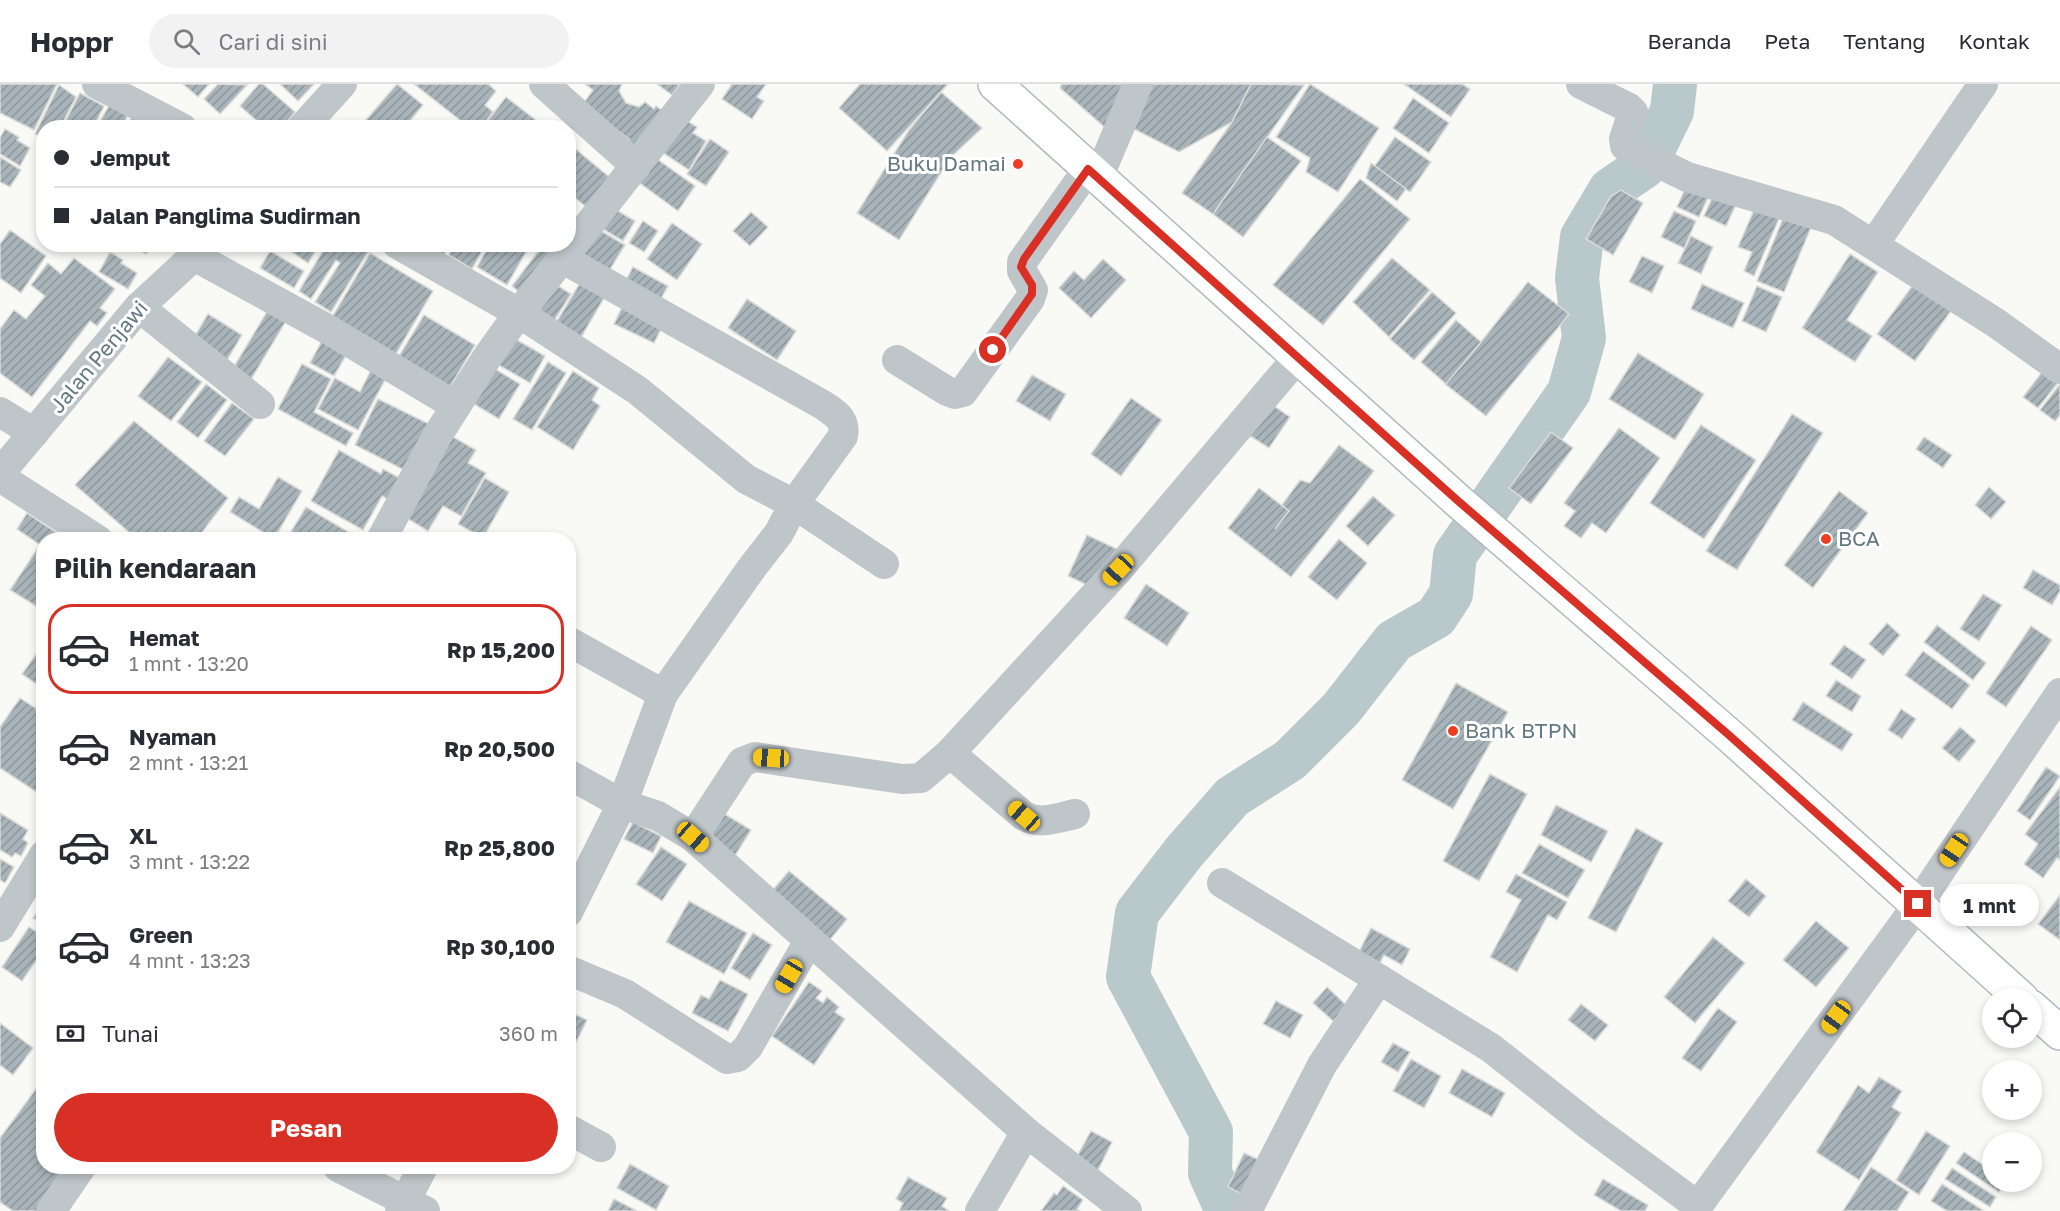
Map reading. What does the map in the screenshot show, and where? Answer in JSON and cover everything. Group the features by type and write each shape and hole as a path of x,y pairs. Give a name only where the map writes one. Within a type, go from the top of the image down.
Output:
{"main road":[{"path":"995,84 1457,500 1918,904 2010,988"},
{"path":"2042,1017 2060,1033"}],"street":[{"path":"97,84 167,120"},
{"path":"309,120 342,84"},
{"path":"544,84 636,166"},
{"path":"576,242 700,84"},
{"path":"897,360 947,391 955,394 963,392 1030,299 1033,290 1022,271 1023,262 1093,173 1138,84"},
{"path":"1581,84 1633,112 1624,139 1625,146 1676,172 1834,220 1996,323 2060,369"},
{"path":"1874,244 1983,84"},
{"name":"Jalan Penjawi","path":"0,475 139,307 196,252"},
{"path":"201,252 456,406"},
{"path":"411,252 519,313 637,390 746,479 794,504 884,564"},
{"path":"386,532 436,436 519,313 568,252"},
{"path":"563,259 824,405 842,419 845,428 843,435 794,504 779,533 663,693 622,804 576,896"},
{"path":"139,307 260,404"},
{"path":"693,837 742,762 755,757 912,780 921,778 950,753 1118,570 1298,357"},
{"path":"0,412 34,433"},
{"path":"0,475 86,532"},
{"path":"576,645 663,693"},
{"path":"1222,883 1491,1048 1696,1208 1918,904 2060,693"},
{"path":"950,753 1024,816 1032,820 1042,822 1075,814"},
{"path":"576,778 622,804 658,816 693,837 1026,1132 1127,1211"},
{"path":"0,927 36,868"},
{"path":"576,973 625,994 727,1059 738,1057 748,1047 809,941"},
{"path":"1247,1211 1322,1065 1379,979"},
{"path":"980,1211 1026,1132"},
{"path":"576,1133 601,1147"},
{"path":"51,1211 76,1174"},
{"path":"350,1174 410,1208 421,1174"}],"building":[{"path":"0,84 57,84 39,120 36,120 34,130 0,113"},
{"path":"183,84 209,84 198,97"},
{"path":"218,84 247,85 220,114 204,99"},
{"path":"259,84 263,84 295,112 288,120 256,120 240,106"},
{"path":"280,84 314,84 298,101"},
{"path":"397,84 423,105 411,120 366,120"},
{"path":"414,84 488,84 496,91 485,105 493,112 487,120 460,120"},
{"path":"585,84 622,84 619,91 626,103 639,107 645,102 654,109 656,106 672,118 642,157 626,145 630,140 583,104 593,90"},
{"path":"657,84 680,84 672,95"},
{"path":"732,84 766,84 757,97 764,101 752,119 722,99"},
{"path":"860,84 948,84 887,151 839,108"},
{"path":"1062,84 1129,84 1109,131 1060,88"},
{"path":"1147,84 1251,84 1232,122 1179,152 1128,126"},
{"path":"1251,84 1304,85 1213,214 1182,193 1232,122"},
{"path":"1310,84 1379,128 1338,192 1306,172 1310,158 1276,137"},
{"path":"1404,84 1462,84 1470,89 1451,117"},
{"path":"59,85 76,97 64,120 42,120"},
{"path":"941,92 982,128 950,158 899,240 857,213 909,130"},
{"path":"80,93 104,106 97,120 66,120"},
{"path":"506,97 536,120 488,120"},
{"path":"1413,98 1449,123 1429,153 1393,128"},
{"path":"110,104 128,114 125,120 101,120"},
{"path":"137,108 158,120 130,120"},
{"path":"681,117 697,127 693,133 706,141 689,170 660,151"},
{"path":"5,129 19,137 17,140 30,148 20,166 0,154 0,138"},
{"path":"1267,137 1301,161 1243,237 1213,214"},
{"path":"1395,137 1431,162 1410,192 1374,167"},
{"path":"710,139 729,152 706,186 687,174"},
{"path":"576,149 614,181 590,210 576,199"},
{"path":"0,157 21,170 10,187 0,182"},
{"path":"654,157 695,186 678,211 637,181"},
{"path":"1371,163 1406,189 1397,201 1366,178"},
{"path":"1360,179 1410,219 1323,325 1273,285"},
{"path":"1689,180 1711,191 1699,217 1677,207"},
{"path":"1716,189 1738,200 1726,226 1704,216"},
{"path":"1621,190 1643,203 1613,255 1586,239 1611,196"},
{"path":"1757,203 1781,214 1754,276 1744,271 1752,252 1738,247"},
{"path":"613,208 635,221 623,241 601,228"},
{"path":"1674,211 1696,221 1684,248 1661,237"},
{"path":"751,212 768,227 750,246 733,231"},
{"path":"1785,214 1812,225 1784,292 1757,281"},
{"path":"643,221 658,231 644,252 629,243"},
{"path":"672,223 702,244 677,280 647,259"},
{"path":"596,228 625,245 609,271 581,253"},
{"path":"10,230 36,249 36,252 46,256 21,293 0,278 0,244"},
{"path":"1691,236 1713,247 1701,274 1678,263"},
{"path":"110,252 123,260 121,263 137,273 128,289 99,272"},
{"path":"269,252 272,252 304,271 294,288 260,268"},
{"path":"292,252 315,252 308,263"},
{"path":"322,252 368,252 331,312 315,302 340,263 336,260 311,299 299,291"},
{"path":"430,252 445,252 441,259"},
{"path":"451,252 482,252 472,269 449,255"},
{"path":"485,252 526,252 507,285 477,267"},
{"path":"538,252 552,252 558,257 526,298 512,286"},
{"path":"370,253 433,291 394,357 331,319"},
{"path":"1850,254 1878,272 1847,320 1872,336 1855,362 1802,328"},
{"path":"1642,256 1664,266 1652,293 1629,282"},
{"path":"74,258 115,289 100,308 107,313 97,326 90,321 32,397 0,373 0,329 14,310 26,319 45,296 31,285 48,263 61,274"},
{"path":"1392,258 1430,290 1389,337 1353,302"},
{"path":"1103,259 1126,280 1091,318 1059,288 1074,271 1084,280"},
{"path":"633,267 668,286 655,309 621,290"},
{"path":"583,278 607,293 576,346 551,331"},
{"path":"550,281 571,294 548,330 528,317"},
{"path":"1916,281 1953,308 1915,361 1877,334"},
{"path":"1528,282 1569,314 1486,416 1445,384"},
{"path":"1702,284 1744,303 1733,328 1691,309"},
{"path":"1757,286 1782,297 1766,332 1742,321"},
{"path":"1432,292 1456,313 1414,360 1390,339"},
{"path":"747,299 796,331 777,360 728,328"},
{"path":"274,300 292,311 250,381 232,370"},
{"path":"625,301 665,321 654,343 614,324"},
{"path":"208,314 242,335 224,365 190,344"},
{"path":"424,315 475,345 447,392 396,361"},
{"path":"1456,320 1481,342 1446,384 1421,362"},
{"path":"510,336 545,356 530,383 495,363"},
{"path":"323,339 348,352 334,376 310,363"},
{"path":"1638,353 1704,394 1675,440 1609,399"},
{"path":"168,357 202,382 171,421 138,396"},
{"path":"548,362 566,373 532,430 513,419"},
{"path":"302,364 331,379 314,412 353,433 346,446 278,409"},
{"path":"490,366 520,384 499,419 469,401"},
{"path":"2046,367 2060,380 2038,408 2023,397"},
{"path":"371,370 386,378 358,430 318,409 335,378 360,392"},
{"path":"573,371 599,388 592,400 600,406 573,450 537,427"},
{"path":"1032,375 1066,394 1050,421 1016,401"},
{"path":"206,384 227,400 198,438 177,422"},
{"path":"2060,384 2060,415 2055,421 2040,410"},
{"path":"1131,398 1162,420 1121,476 1091,454"},
{"path":"378,399 429,424 406,471 355,445"},
{"path":"1268,402 1290,417 1269,448 1247,434"},
{"path":"232,403 254,419 225,456 204,441"},
{"path":"1792,414 1823,433 1737,570 1706,551"},
{"path":"134,421 228,498 202,532 129,532 75,485"},
{"path":"1701,425 1756,460 1704,539 1650,503"},
{"path":"1619,428 1660,458 1606,533 1592,523 1581,538 1564,526 1575,511 1564,503"},
{"path":"1551,432 1573,448 1531,504 1509,488"},
{"path":"448,434 476,450 468,463 486,473 461,516 443,506 428,531 400,514"},
{"path":"1924,437 1952,455 1943,468 1916,449"},
{"path":"1339,445 1374,471 1291,577 1228,528 1259,488 1289,511 1282,505 1300,480 1310,483"},
{"path":"339,450 381,474 383,469 409,483 397,504 382,496 363,530 311,501"},
{"path":"278,477 302,491 278,532 263,532 230,512 239,497 259,509"},
{"path":"485,478 509,492 486,532 472,532 458,524"},
{"path":"1989,487 2006,502 1991,519 1975,505"},
{"name":"BCA","path":"1839,491 1868,513 1813,588 1784,565"},
{"path":"1373,496 1395,515 1368,546 1346,526"},
{"path":"306,507 348,532 291,532"},
{"path":"27,513 56,532 36,532 36,542 17,529"},
{"path":"1087,535 1117,549 1098,590 1068,576"},
{"path":"1339,539 1367,563 1337,600 1308,577"},
{"path":"36,551 36,606 10,590"},
{"path":"2033,570 2060,585 2060,591 2052,605 2023,588"},
{"path":"1146,584 1189,613 1167,646 1124,618"},
{"path":"1983,594 2002,605 1979,641 1960,629"},
{"path":"1887,623 1900,635 1883,656 1869,644"},
{"path":"1937,625 1986,663 1973,680 1924,642"},
{"path":"2031,626 2052,640 2006,707 1986,693"},
{"path":"1844,645 1866,660 1852,679 1830,664"},
{"path":"1923,651 1970,685 1952,709 1905,675"},
{"path":"36,654 36,684 22,674"},
{"path":"1836,680 1861,696 1852,712 1826,696"},
{"path":"1456,683 1508,712 1453,809 1402,780"},
{"path":"20,698 36,709 36,792 0,768 0,727"},
{"path":"1803,702 1853,734 1842,751 1792,720"},
{"path":"1901,709 1916,719 1902,739 1888,730"},
{"path":"1960,727 1976,741 1959,762 1942,748"},
{"path":"2046,767 2060,776 2030,820 2017,811"},
{"path":"1490,774 1527,794 1479,881 1443,861"},
{"path":"2060,787 2060,860 2057,858 2043,878 2024,864 2038,844 2025,834"},
{"path":"1556,805 1608,831 1591,862 1541,835"},
{"path":"0,813 28,830 23,839 28,843 21,856 15,853 12,857 0,850"},
{"path":"723,813 751,830 731,862 703,845"},
{"path":"633,822 661,836 653,853 624,839"},
{"path":"1636,828 1663,843 1616,932 1588,918"},
{"path":"1539,844 1585,870 1568,898 1522,873"},
{"path":"661,847 687,864 662,901 636,884"},
{"path":"0,859 14,867 5,883 0,880"},
{"path":"789,871 847,919 823,948 765,899"},
{"path":"1516,874 1567,902 1557,920 1548,915 1517,972 1490,957 1521,900 1506,892"},
{"path":"1746,879 1766,896 1749,917 1728,901"},
{"path":"2060,895 2060,940 2038,924"},
{"path":"689,901 747,933 724,974 666,942"},
{"path":"1816,921 1849,948 1816,987 1783,960"},
{"path":"29,927 36,932 36,961 22,981 2,967"},
{"path":"1371,928 1410,949 1402,965 1384,955 1380,963 1359,952"},
{"path":"753,933 772,945 750,980 731,968"},
{"path":"1713,937 1745,963 1695,1023 1664,997"},
{"path":"720,980 748,994 728,1031 692,1013 701,995 709,999"},
{"path":"809,982 822,991 816,998 823,1003 827,997 839,1007 835,1012 845,1019 814,1065 772,1036"},
{"path":"1327,987 1347,1006 1333,1021 1313,1003"},
{"path":"1276,1001 1303,1015 1290,1038 1263,1024"},
{"path":"1581,1004 1608,1025 1595,1041 1568,1020"},
{"path":"1718,1008 1737,1022 1701,1071 1682,1058"},
{"path":"576,1015 587,1020 576,1042"},
{"path":"0,1023 33,1048 13,1075 0,1065"},
{"path":"1393,1043 1410,1052 1398,1072 1381,1062"},
{"path":"1411,1059 1441,1076 1424,1108 1393,1091"},
{"path":"1462,1069 1505,1093 1492,1117 1449,1093"},
{"path":"1879,1077 1902,1091 1892,1107 1901,1113 1859,1180 1816,1152 1858,1085 1869,1093"},
{"path":"36,1089 36,1174 70,1174 43,1211 13,1211 0,1202 0,1138"},
{"path":"1091,1131 1112,1142 1096,1174 1074,1162"},
{"path":"1926,1131 1950,1146 1919,1195 1896,1180"},
{"path":"1964,1152 1982,1164 1982,1181 1956,1163"},
{"path":"1244,1153 1266,1163 1250,1198 1228,1187"},
{"path":"630,1164 669,1186 656,1210 617,1188"},
{"path":"1871,1167 1909,1192 1897,1211 1843,1211"},
{"path":"1952,1168 1982,1188 1982,1192 1988,1192 1996,1197 1990,1207 1945,1179"},
{"path":"908,1177 947,1198 942,1206 949,1211 899,1211 903,1203 896,1199"},
{"path":"1603,1179 1648,1205 1645,1211 1621,1211 1594,1195"},
{"path":"1942,1184 1984,1211 1947,1211 1931,1201"},
{"path":"1063,1186 1083,1200 1077,1209 1080,1211 1041,1211 1054,1193 1057,1195"},
{"path":"614,1199 637,1211 608,1211"}],"waterway":[{"path":"1227,1211 1210,1173 1211,1132 1128,977 1137,913 1184,852 1232,797 1290,760 1341,709 1394,641 1436,617 1451,594 1455,555 1569,392 1584,338 1577,278 1582,237 1610,190 1645,166 1672,111 1675,84"}],"place":[{"name":"Buku Damai","path":"1018,164"},
{"name":"BCA","path":"1826,539"},
{"name":"Bank BTPN","path":"1453,731"}],"route":[{"path":"993,350 1032,294 1032,285 1021,267 1024,259 1088,169 1457,500 1730,736 1918,904"}]}
